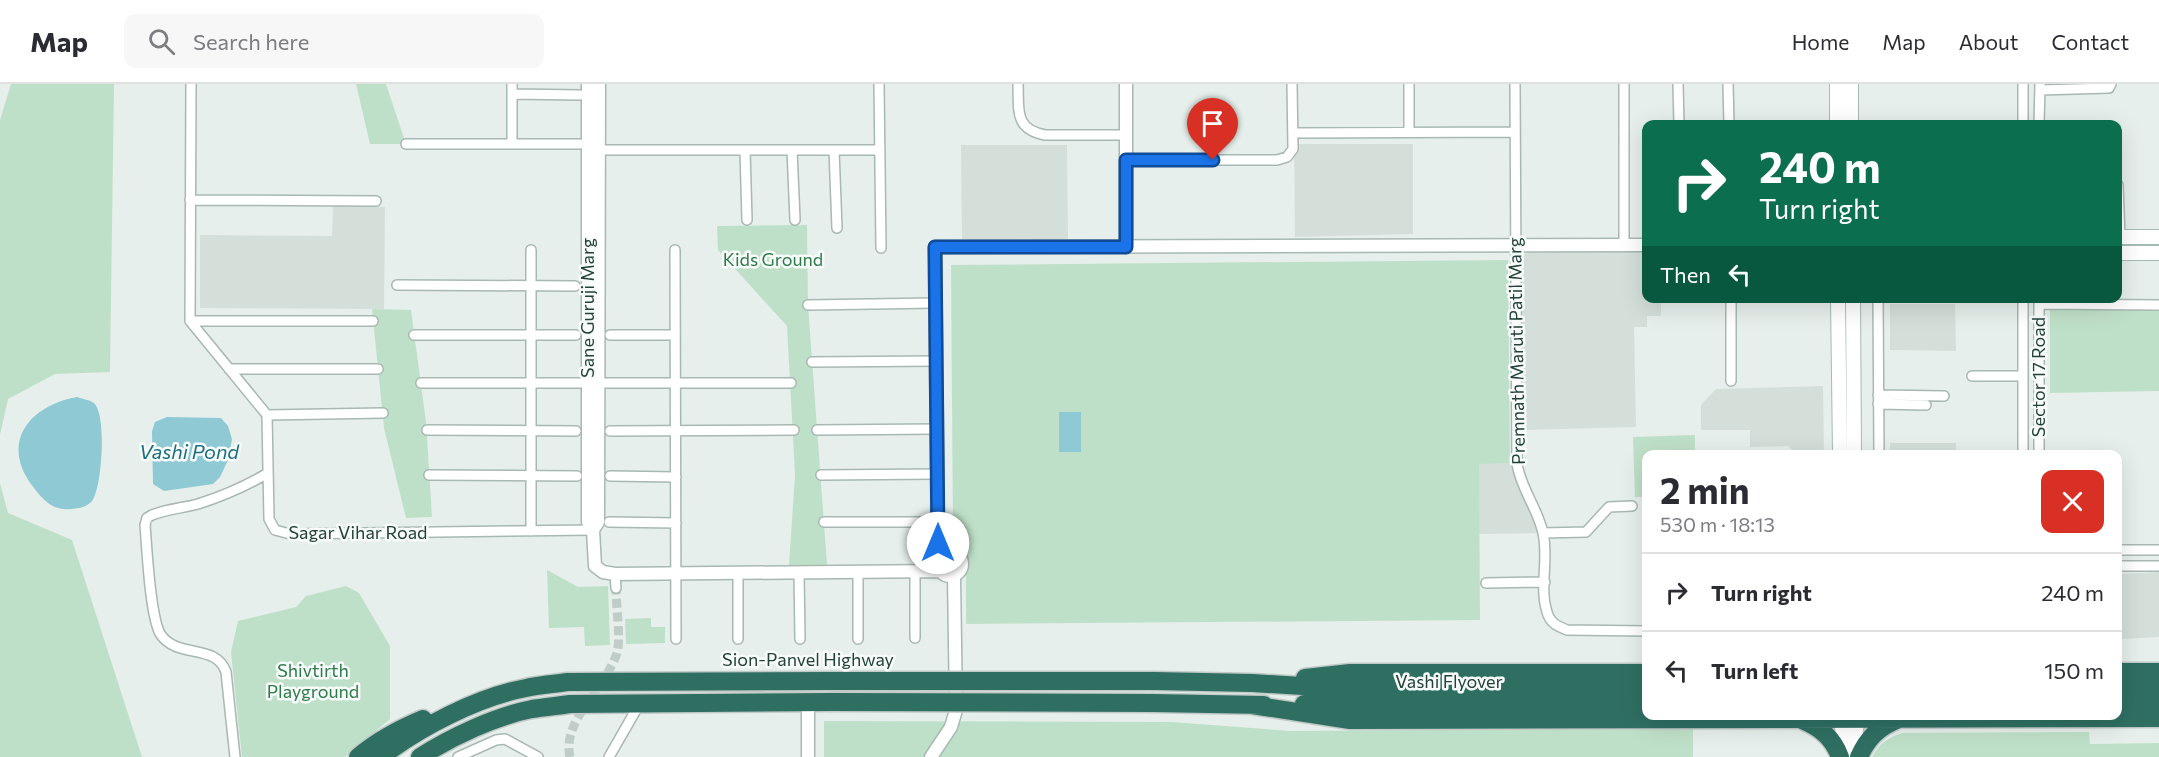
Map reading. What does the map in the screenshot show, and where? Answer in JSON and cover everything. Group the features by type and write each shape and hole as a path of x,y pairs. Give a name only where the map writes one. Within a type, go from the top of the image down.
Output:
{"highway":[{"path":"2122,672 2159,672"},
{"path":"1252,683 1350,673 1642,673"},
{"name":"Sion-Panvel Highway","path":"381,757 420,731 492,698 526,688 568,682 1154,681 1252,683"},
{"name":"Vashi Flyover","path":"1252,683 1350,696 1642,702"},
{"path":"2122,688 2159,688"},
{"name":"Vashi Flyover","path":"1252,705 1350,696 1642,689"},
{"path":"358,757 374,743 424,718 492,698"},
{"path":"2122,702 2159,702"},
{"path":"420,757 497,720 531,709 570,704 1153,703 1252,705 1350,720 1642,719"},
{"path":"2122,718 2159,718"},
{"path":"1803,720 1827,734 1842,757"},
{"path":"1857,757 1872,735 1884,725 1895,720"}],"main road":[{"path":"1837,84 1837,120"},
{"path":"1851,84 1851,120"},
{"path":"2122,237 2159,237"},
{"path":"2122,253 2159,253"},
{"path":"1838,303 1840,450"},
{"path":"1853,303 1854,450"},
{"path":"1842,757 1848,720"},
{"path":"1850,720 1857,757"}],"street":[{"path":"191,84 190,321 267,415 383,413"},
{"name":"Sane Guruji Marg","path":"588,84 593,383 588,522 593,530 595,566 603,572 615,574"},
{"name":"Sane Guruji Marg","path":"589,148 599,84"},
{"path":"879,84 880,248"},
{"path":"1018,84 1019,116 1024,127 1033,133 1126,135"},
{"path":"1126,84 1126,247"},
{"path":"1126,160 1277,160 1287,157 1293,149 1292,84"},
{"path":"1409,84 1409,132"},
{"name":"Premnath Maruti Patil Marg","path":"1515,84 1517,464 1544,533 1545,603 1554,625 1567,630 1642,631"},
{"path":"1624,84 1624,245"},
{"path":"1678,84 1678,120"},
{"path":"1728,84 1729,120"},
{"path":"2023,84 2023,120"},
{"path":"2039,120 2040,87 2109,88 2111,84"},
{"path":"512,144 512,89 580,95"},
{"path":"1293,133 1515,132"},
{"path":"406,144 880,150"},
{"path":"745,150 747,220"},
{"path":"792,150 795,220"},
{"path":"834,150 837,228"},
{"path":"190,200 376,201"},
{"path":"937,522 946,541 959,556 962,568 954,576 946,576 939,567 937,522 935,247 1642,245"},
{"path":"531,250 531,531"},
{"path":"675,250 676,639"},
{"path":"397,285 576,286"},
{"path":"808,305 936,303"},
{"path":"1731,303 1731,381"},
{"path":"1878,303 1879,450"},
{"name":"Sector 17 Road","path":"2023,303 2023,450"},
{"name":"Sector 17 Road","path":"2039,303 2039,450"},
{"path":"2099,303 2159,305"},
{"path":"190,321 373,321"},
{"path":"414,334 576,335"},
{"path":"610,335 675,335"},
{"path":"812,362 936,361"},
{"path":"229,369 378,369"},
{"path":"1972,376 2023,376"},
{"path":"421,383 791,383"},
{"path":"1878,400 1944,396"},
{"path":"1878,400 1926,405"},
{"name":"Sagar Vihar Road","path":"267,415 269,519 275,530 285,534 593,530"},
{"path":"2023,421 2039,421"},
{"path":"817,430 937,429"},
{"path":"427,430 576,431"},
{"path":"610,431 794,430"},
{"path":"235,757 226,672 223,664 214,656 177,648 162,636 155,621 145,525 147,518 152,515 222,496 268,473"},
{"path":"821,475 937,474"},
{"path":"429,475 577,476"},
{"path":"610,476 676,477"},
{"path":"1544,533 1586,532 1609,507 1632,506"},
{"path":"609,522 676,523"},
{"path":"824,522 937,522"},
{"path":"2122,550 2159,550"},
{"path":"939,567 941,556 948,552 959,556"},
{"path":"2122,566 2159,566"},
{"path":"615,588 615,574 915,571 939,567"},
{"path":"915,571 915,638"},
{"path":"799,572 800,639"},
{"path":"858,572 858,639"},
{"path":"738,573 738,639"},
{"path":"931,757 951,727 956,710 954,576"},
{"path":"1486,583 1545,582"},
{"path":"808,702 808,757"},
{"path":"614,755 640,703"},
{"path":"497,720 514,743"},
{"path":"458,757 496,740 514,743 538,757"}],"shaded area":[{"path":"1294,144 1413,144 1413,234 1295,237"},
{"path":"961,145 1067,145 1068,240 962,240"},
{"path":"333,206 385,207 384,309 200,308 200,235 332,236"},
{"path":"1642,250 1642,303 1661,303 1661,316 1647,316 1647,327 1634,327 1636,427 1524,430 1521,261 1523,255 1529,252"},
{"path":"1890,304 1955,304 1956,351 1890,350"},
{"path":"1823,386 1824,450 1792,450 1788,446 1750,447 1750,430 1701,430 1701,405 1716,389"},
{"path":"1890,443 1956,443 1956,450 1890,450"},
{"path":"1479,463 1510,463 1539,533 1479,534"},
{"path":"2159,572 2159,637 2122,639 2122,574"}],"green space":[{"path":"11,84 114,84 110,372 55,374 8,399 0,435 0,120"},
{"path":"356,84 386,84 406,144 370,144"},
{"name":"Kids Ground","path":"807,225 808,305 827,565 789,565 795,475 787,326 718,250 717,226"},
{"path":"1508,260 1510,463 1479,464 1480,620 966,624 966,537 953,536 951,265"},
{"path":"372,309 411,310 426,422 432,517 406,518 384,428"},
{"path":"2050,309 2159,309 2159,391 2050,393"},
{"path":"1695,435 1695,450 1642,450 1642,497 1635,497 1633,437"},
{"path":"0,483 8,513 72,540 142,757 0,757"},
{"path":"547,570 578,587 608,586 610,645 585,646 584,627 549,628"},
{"name":"Shivtirth Playground","path":"346,586 359,593 390,646 390,719 345,757 242,757 231,652 238,621 296,607 306,596"},
{"path":"651,618 651,627 665,627 665,643 626,644 625,619"},
{"path":"824,721 1171,722 1291,731 1693,728 1693,757 824,757"},
{"path":"2089,732 2090,744 2159,743 2159,757 1872,757 1885,741 1903,733"}],"water":[{"path":"77,397 94,403 98,410 101,422 102,452 98,482 92,501 82,507 64,509 48,503 31,484 22,468 19,453 20,440 25,427 34,417 61,401"},
{"path":"1059,412 1081,412 1081,452 1059,452"},
{"name":"Vashi Pond","path":"167,417 221,418 228,426 232,439 228,460 220,477 213,484 164,491 153,484 152,431 155,422"}],"tunnel":[{"path":"570,757 569,744 572,730 617,653 616,588"}],"route":[{"path":"938,543 935,247 1126,247 1126,160 1213,160"}]}
